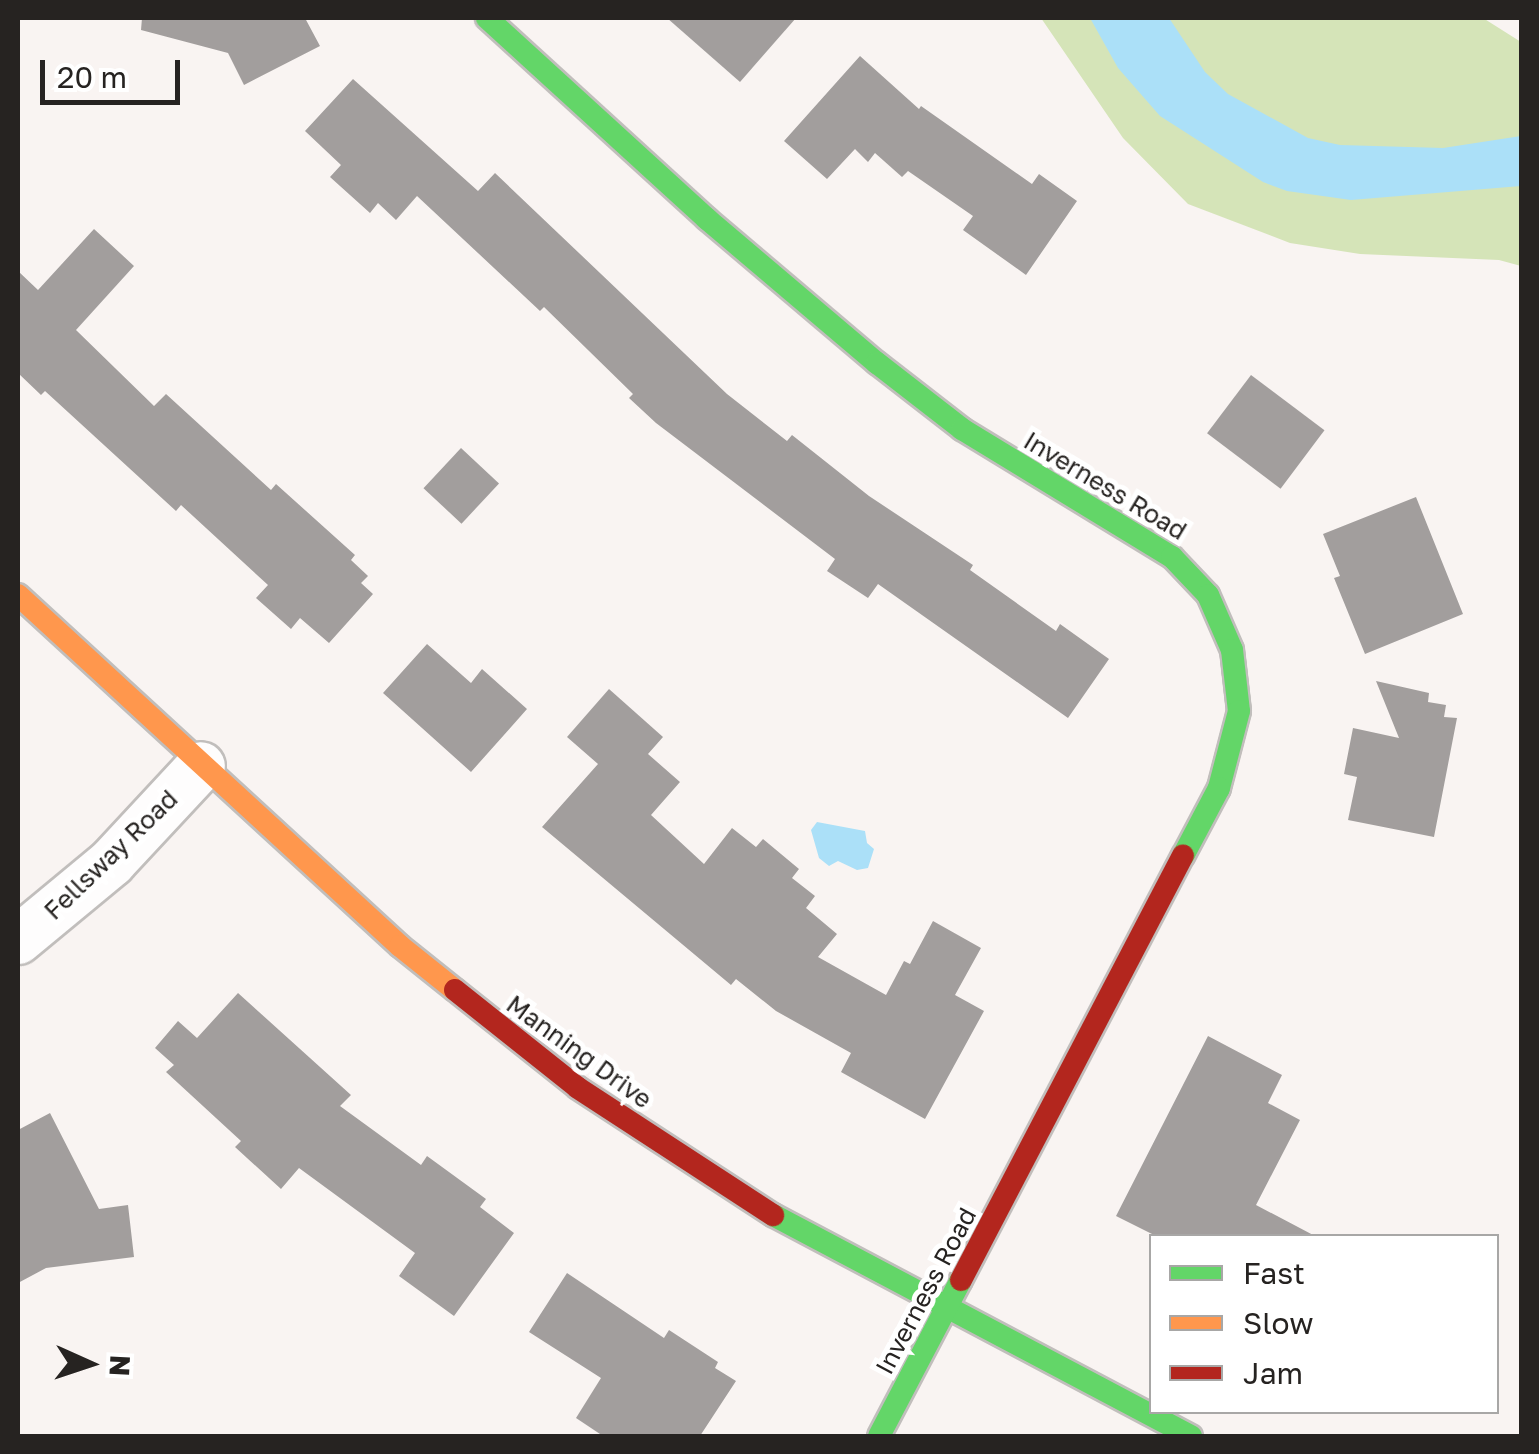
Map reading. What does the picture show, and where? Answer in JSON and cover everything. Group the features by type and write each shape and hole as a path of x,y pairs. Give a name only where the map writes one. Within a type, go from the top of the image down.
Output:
{"street":[{"name":"Inverness Road","path":"487,18 707,219 877,363 962,429 1172,557 1193,575 1222,619 1238,677 1239,711 1219,788 879,1436"},
{"name":"Manning Drive","path":"18,595 400,946 539,1060 747,1200 946,1312 1191,1436"},
{"name":"Fellsway Road","path":"18,940 111,863 201,766"}],"green space":[{"path":"1041,18 1483,18 1521,42 1521,266 1499,260 1360,254 1290,243 1188,204 1123,138"}],"water":[{"path":"1090,18 1169,18 1205,72 1228,94 1308,138 1340,145 1443,148 1521,136 1521,186 1351,200 1287,191 1263,182 1160,116 1118,68"},
{"path":"817,822 865,831 867,843 874,849 868,868 857,870 838,861 829,866 819,858 811,830"}],"building":[{"path":"142,18 305,18 320,46 244,85 228,53 141,30"},
{"path":"667,18 796,18 740,82"},
{"path":"860,56 919,109 921,106 1032,184 1039,174 1077,201 1026,275 963,230 973,216 908,171 902,177 875,153 868,162 855,149 827,179 784,141"},
{"path":"353,79 478,191 495,173 727,394 787,441 792,435 869,496 973,565 970,570 1056,631 1060,624 1109,659 1068,718 878,584 868,598 827,571 835,559 656,423 629,398 633,394 544,307 540,311 417,196 396,220 378,203 370,213 330,177 341,165 305,131"},
{"path":"94,229 134,266 76,330 154,406 166,394 271,490 276,484 355,555 351,560 368,576 361,583 373,594 329,643 300,618 291,629 256,598 268,585 181,505 176,511 45,391 41,395 18,373 18,271 38,290"},
{"path":"1251,375 1324,430 1281,489 1207,433"},
{"path":"461,448 499,483 462,524 423,488"},
{"path":"1416,497 1463,614 1365,654 1334,578 1340,576 1323,534"},
{"path":"427,644 471,683 482,669 527,709 471,772 383,693"},
{"path":"1376,681 1429,693 1428,702 1446,705 1444,717 1457,718 1434,837 1348,820 1357,777 1344,774 1353,728 1399,738"},
{"path":"609,689 663,737 648,754 680,782 651,815 704,864 732,828 756,847 763,839 799,869 792,878 815,896 806,908 837,934 818,957 886,995 904,961 910,964 933,921 981,948 955,995 984,1011 925,1119 841,1072 851,1053 776,1011 736,979 731,985 542,827 598,764 567,737"},
{"path":"238,993 351,1095 340,1106 421,1165 427,1156 486,1199 480,1207 514,1233 454,1316 399,1276 415,1253 299,1168 281,1189 235,1147 241,1141 166,1072 174,1065 155,1048 178,1021 197,1038"},
{"path":"1208,1036 1282,1075 1268,1103 1300,1120 1256,1205 1311,1234 1152,1234 1116,1216"},
{"path":"50,1113 99,1209 128,1205 134,1257 46,1268 18,1283 18,1130"},
{"path":"567,1273 664,1338 669,1330 718,1362 715,1368 736,1381 700,1436 603,1436 576,1418 601,1378 529,1332"}],"traffic: fast":[{"path":"487,18 707,219 877,363 962,429 1172,557 1208,595 1232,650 1239,711 1219,788 1183,856"},
{"path":"773,1215 1149,1414"},
{"path":"879,1436 961,1280"},
{"path":"1149,1414 1191,1436"}],"traffic: slow":[{"path":"18,595 400,946 455,990"}],"traffic: jam":[{"path":"961,1280 1183,856"},
{"path":"455,990 578,1088 773,1215"}]}
